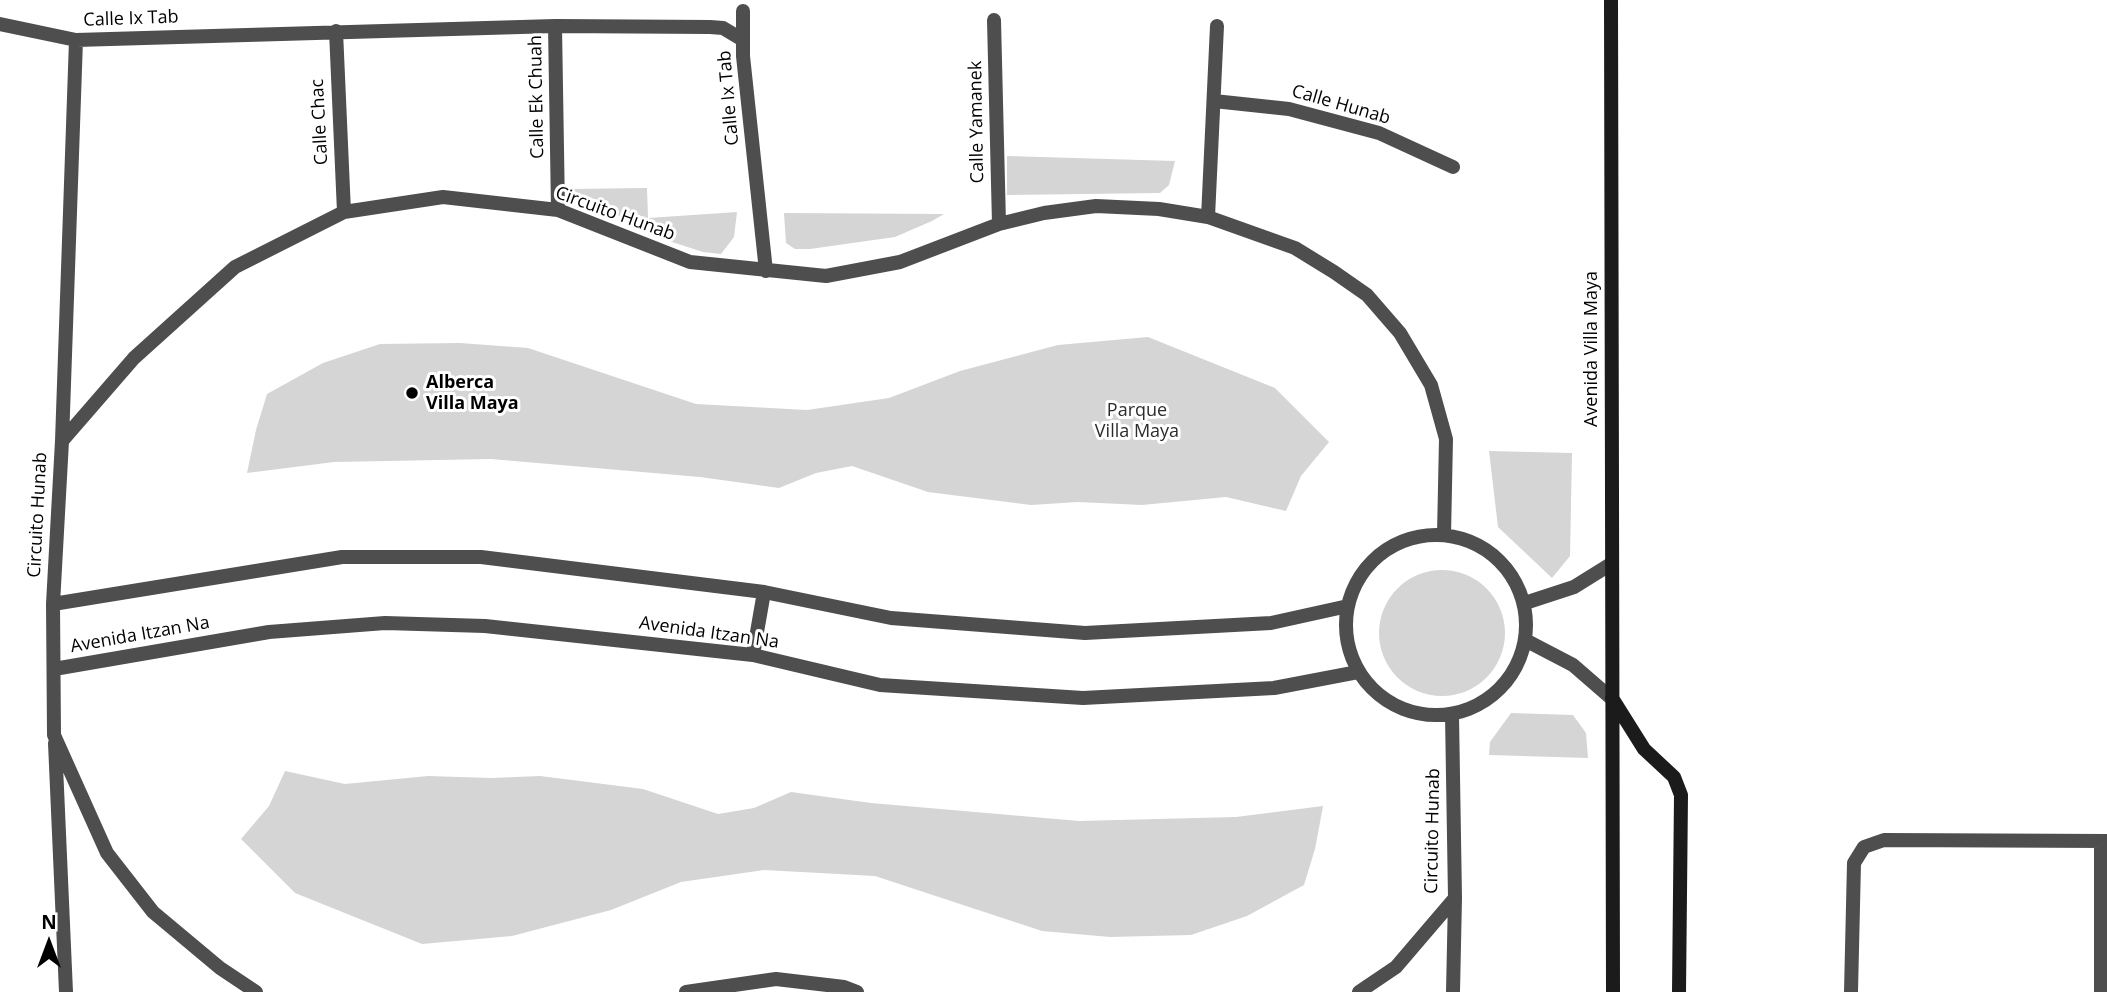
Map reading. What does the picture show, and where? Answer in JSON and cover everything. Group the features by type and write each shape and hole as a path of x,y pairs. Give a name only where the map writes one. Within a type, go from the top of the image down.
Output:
{"main road":[{"name":"Avenida Villa Maya","path":"1611,0 1613,992"},
{"path":"1611,698 1644,749 1674,777 1681,795 1679,992"}],"street":[{"path":"743,11 743,40"},
{"name":"Calle Yamanek","path":"993,20 999,224"},
{"name":"Calle Ix Tab","path":"0,24 76,40 555,26 723,28 743,40 766,271"},
{"name":"Calle Ek Chuah","path":"555,26 558,210"},
{"path":"1208,217 1217,26"},
{"name":"Calle Chac","path":"335,31 344,212"},
{"path":"62,440 76,40"},
{"name":"Calle Hunab","path":"1214,101 1289,109 1379,134 1453,167"},
{"name":"Circuito Hunab","path":"256,992 220,968 153,912 107,853 54,735 52,604 62,440 134,358 235,267 344,212 443,197 558,210 690,262 826,276 900,262 999,224 1044,213 1096,206 1159,209 1208,217 1264,236 1305,254 1367,295 1401,332 1431,385 1446,439 1444,535"},
{"path":"1444,535 1471,541 1495,556 1514,577 1525,603 1527,641 1518,667 1501,690 1479,706 1452,715 1425,715 1398,708 1376,693 1358,672 1349,651 1345,629 1348,606 1356,582 1372,561 1393,545 1418,537 1444,535"},
{"path":"52,604 342,557 481,557 764,592 891,618 1085,633 1271,623 1348,606"},
{"path":"1525,603 1574,587 1611,564"},
{"path":"753,656 764,592"},
{"name":"Avenida Itzan Na","path":"54,669 269,632 386,623 485,626 753,656 880,685 1083,698 1274,688 1358,672"},
{"path":"1527,641 1573,665 1611,698"},
{"name":"Circuito Hunab","path":"1359,992 1396,967 1455,898 1452,715"},
{"path":"54,735 66,992"},
{"path":"1851,992 1854,863 1864,847 1884,840 2104,841 2101,992"},
{"path":"1454,992 1455,898"},
{"path":"686,992 776,986 844,987 857,992"}],"green space":[{"path":"1007,156 1175,161 1169,185 1160,193 1007,195"},
{"path":"647,188 648,218 737,212 734,237 721,254 703,252 666,240 566,189"},
{"path":"784,213 944,214 895,237 795,249 786,243"},
{"name":"Parque Villa Maya","path":"1148,337 1275,388 1329,442 1301,476 1286,511 1226,497 1142,505 1078,502 1031,505 928,492 852,466 816,473 779,488 700,477 491,459 334,462 247,473 267,394 323,363 380,344 460,343 528,348 696,404 807,410 889,398 960,371 1058,345"},
{"path":"1489,451 1572,453 1570,556 1552,578 1498,527"},
{"path":"1442,570 1466,575 1487,588 1500,609 1505,633 1500,657 1487,678 1466,691 1442,696 1418,691 1397,678 1384,657 1379,633 1384,609 1397,588 1418,575"},
{"path":"1511,713 1573,715 1586,733 1588,758 1489,755 1490,742"},
{"path":"285,771 345,784 428,776 540,776 643,789 718,814 754,808 791,792 871,803 1079,821 1236,817 1323,806 1315,849 1304,885 1247,916 1191,935 1110,937 1042,931 875,876 764,870 681,882 611,910 512,936 422,944 295,893 241,839 269,806"}],"place":[{"name":"Alberca Villa Maya","path":"412,393"}]}
